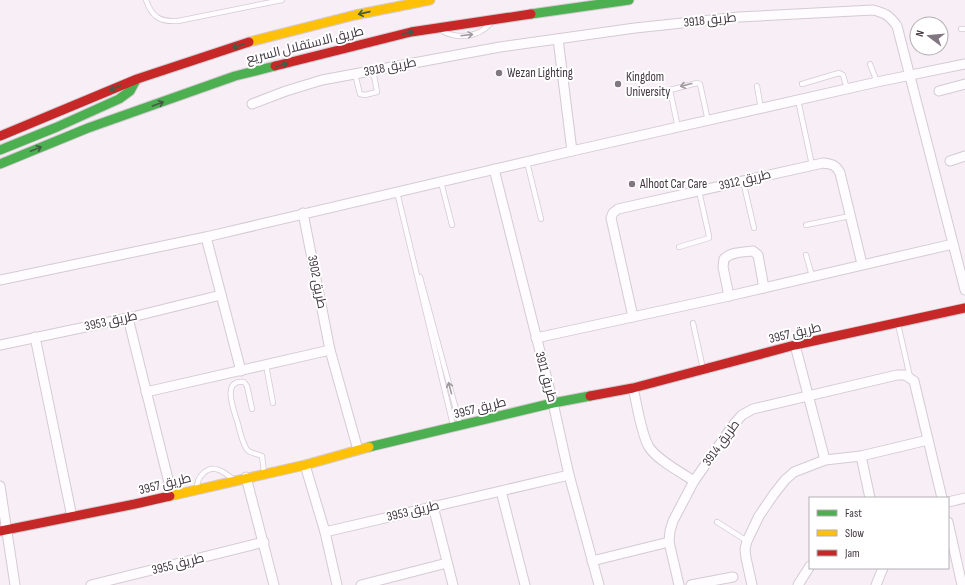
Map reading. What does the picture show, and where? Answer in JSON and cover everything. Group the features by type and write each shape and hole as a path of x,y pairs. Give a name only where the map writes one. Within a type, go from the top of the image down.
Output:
{"main road":[{"name":"طريق الاستقلال السريع","path":"0,136 136,79 220,51 390,3 430,0"},
{"name":"طريق الاستقلال السريع","path":"0,164 88,128 235,76 411,32 630,0"},
{"path":"0,150 120,99 130,91 136,79"},
{"path":"0,129 15,130"},
{"name":"طريق 3957","path":"4,530 135,504 305,465 358,450 553,403 632,388 795,346 965,308"}],"street":[{"name":"طريق 3918","path":"252,104 286,91 322,80 500,47 635,28 739,17 873,10 885,13 897,26 965,290"},
{"path":"558,39 572,151"},
{"path":"0,280 206,237 572,151 877,82 965,64"},
{"path":"938,91 965,84"},
{"path":"950,161 965,156"},
{"name":"طريق 3912","path":"633,317 611,218 613,213 618,209 812,165 831,163 837,167 840,173 862,264"},
{"name":"طريق 3911","path":"494,169 553,403 569,475 592,561 595,584"},
{"name":"طريق 3902","path":"303,213 330,350 358,450"},
{"path":"206,237 241,371"},
{"path":"536,338 729,296 953,244"},
{"path":"729,296 723,267 724,259 733,254 753,251 756,252 758,255 764,288"},
{"name":"طريق 3953","path":"0,345 128,318 221,295"},
{"path":"128,318 172,495"},
{"path":"35,337 72,517"},
{"path":"795,346 825,460"},
{"path":"146,392 330,350"},
{"name":"طريق 3914","path":"679,585 669,542 673,521 694,481 742,415 758,407 897,375 908,376"},
{"path":"908,376 914,381 942,497"},
{"path":"632,388 644,436 650,448 663,460 694,481"},
{"path":"752,585 746,558 745,549 747,541 759,516 785,480 794,472 825,460 860,456 928,440"},
{"path":"860,456 870,497"},
{"path":"305,465 325,532 337,585"},
{"name":"طريق 3953","path":"325,532 569,475"},
{"path":"246,478 264,542 274,585"},
{"path":"0,486 4,530 15,585"},
{"path":"501,490 525,585"},
{"path":"949,502 965,498"},
{"path":"433,506 453,585"},
{"path":"949,526 962,585"},
{"name":"طريق 3955","path":"91,585 264,542"},
{"path":"592,561 669,542"},
{"path":"361,585 447,563"},
{"path":"798,585 809,568"},
{"path":"876,585 883,569"},
{"path":"690,585 733,578"}],"lane":[{"path":"146,0 149,9 157,17 167,21 282,0"},
{"path":"870,64 877,82"},
{"path":"355,74 361,95 376,93 377,90 372,70"},
{"path":"802,84 840,73 843,75 847,89"},
{"path":"678,128 669,92 670,90 698,83 700,84 708,121"},
{"path":"757,86 761,109"},
{"path":"798,100 812,165"},
{"path":"528,162 541,220"},
{"path":"743,181 754,228"},
{"path":"441,182 452,225"},
{"path":"679,247 709,238 699,191"},
{"path":"397,192 457,426"},
{"path":"806,225 850,216"},
{"path":"806,255 812,276"},
{"path":"693,323 703,369"},
{"path":"898,324 908,376"},
{"path":"266,365 273,403"},
{"path":"252,410 247,386 244,382 235,383 230,392 231,401 245,447 251,453 262,456 264,474"},
{"path":"197,489 199,478 204,472 211,469 218,469 236,480"},
{"path":"717,522 747,541"}],"traffic: fast":[{"path":"531,14 629,0"},
{"path":"0,164 88,128 235,76 275,66"},
{"path":"0,150 57,127 119,99 130,91 136,80"},
{"path":"369,447 553,403 590,396"}],"traffic: slow":[{"path":"249,42 355,15 430,0"},
{"path":"170,496 305,465 369,447"}],"traffic: jam":[{"path":"275,66 411,32 531,14"},
{"path":"0,136 137,79 249,42"},
{"path":"590,396 633,388 795,345 965,308"},
{"path":"0,531 170,496"}],"place":[{"name":"Wezan Lighting","path":"499,73"},
{"name":"Kingdom University","path":"618,84"},
{"name":"Alhoot Car Care","path":"632,184"}]}
